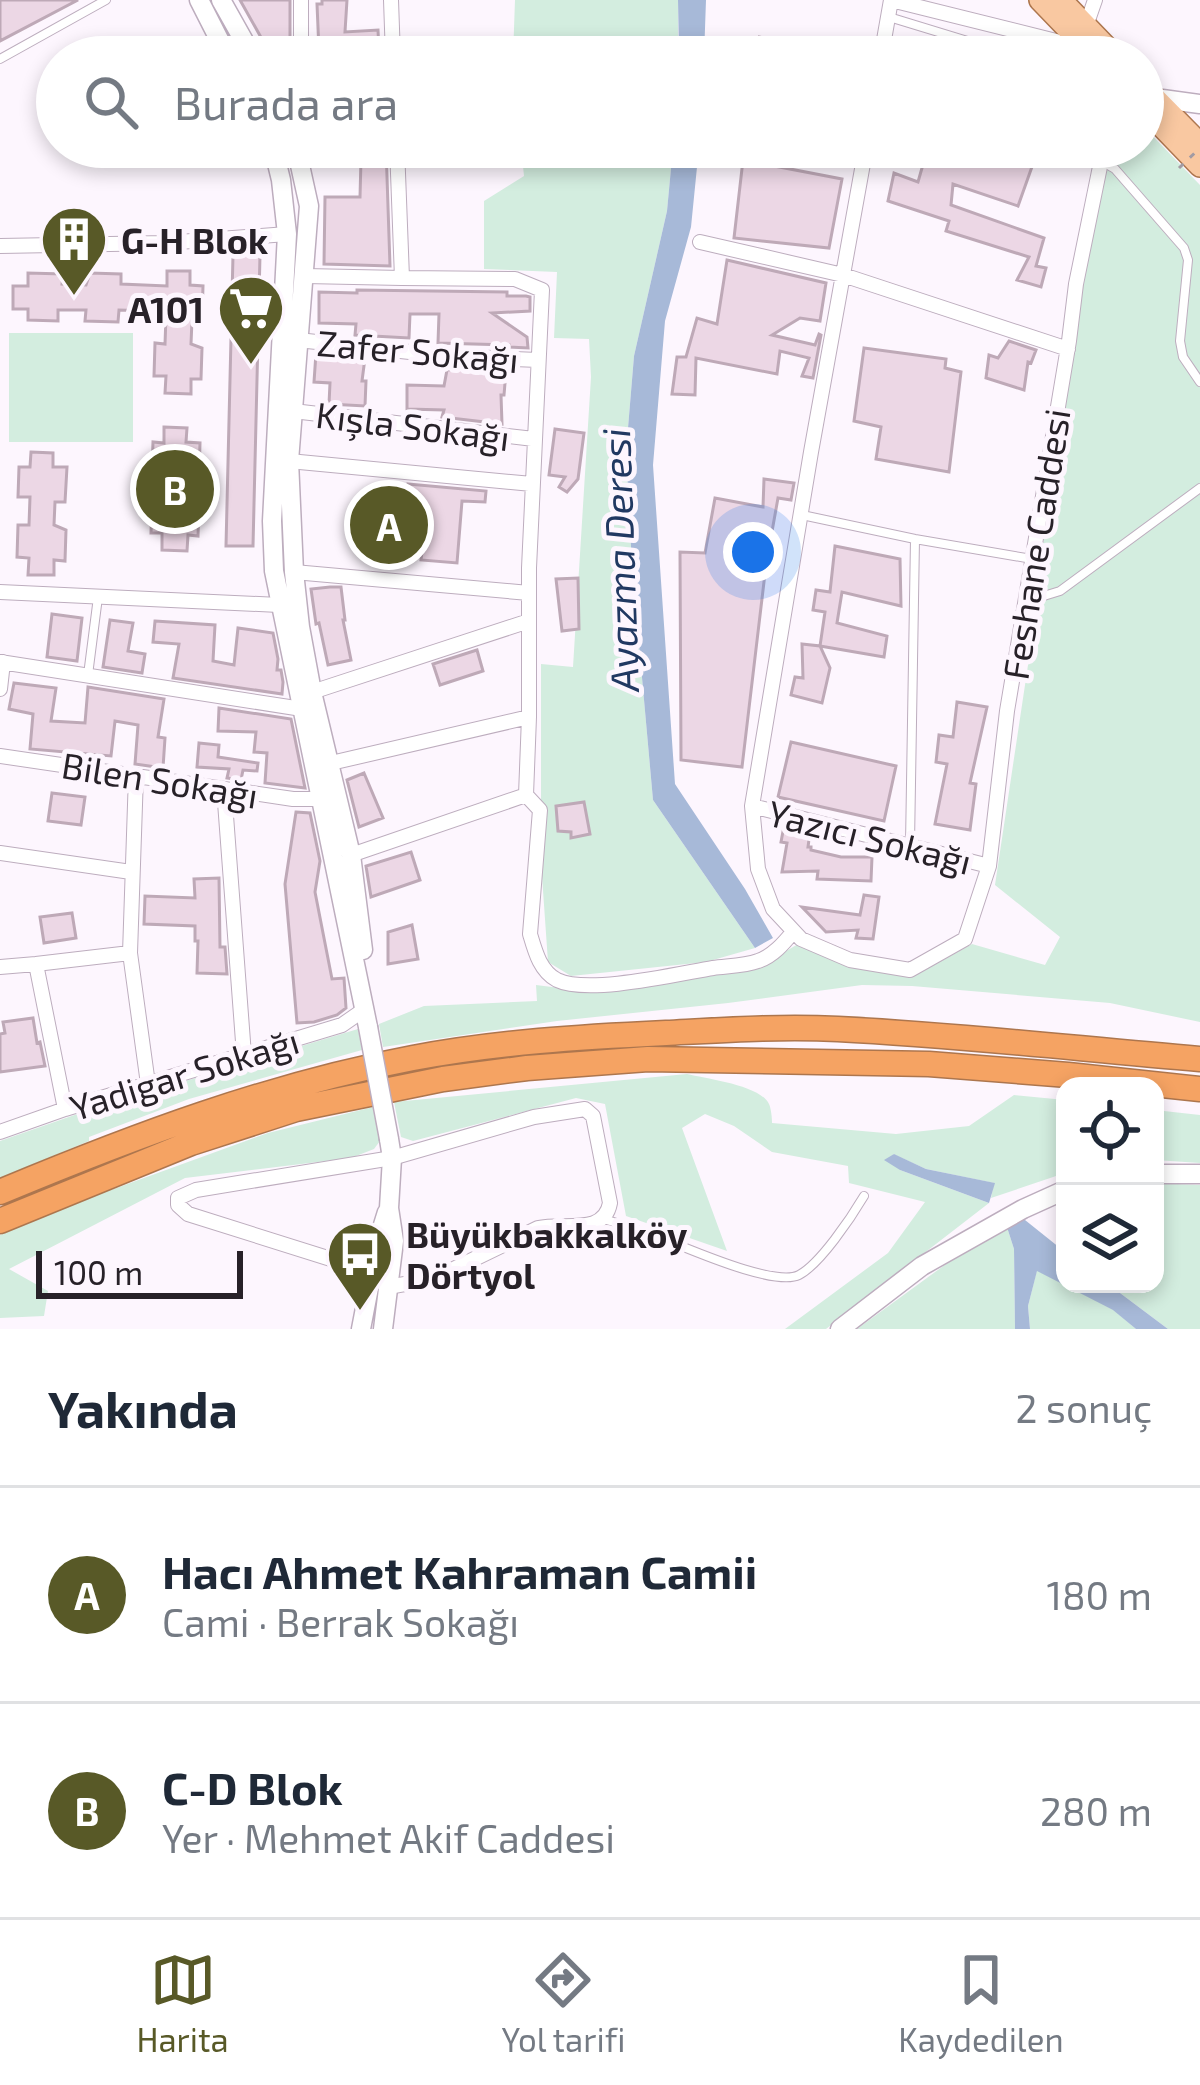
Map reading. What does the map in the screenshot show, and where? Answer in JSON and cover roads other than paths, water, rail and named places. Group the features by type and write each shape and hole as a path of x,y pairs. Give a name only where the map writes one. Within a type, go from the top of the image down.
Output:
{"highway":[{"path":"0,1192 177,1122 261,1096 410,1058 568,1037 838,1029 1200,1059"},
{"path":"0,1221 191,1143 296,1109 443,1078 526,1068 648,1059 929,1064 1200,1089"}],"main road":[{"path":"199,0 217,36"},
{"path":"221,0 241,36"},
{"path":"1040,0 1081,36"},
{"path":"1061,0 1085,36"},
{"path":"1164,101 1200,104"},
{"path":"1164,113 1200,146"},
{"path":"1164,125 1190,167"},
{"path":"278,168 287,234 285,414 307,700 321,799 391,1149 389,1208 394,1241 383,1329"},
{"path":"301,168 309,206 305,276 272,520 279,604 331,763 351,855 366,1018"},
{"path":"283,298 305,276"},
{"path":"1164,1174 1200,1174"},
{"path":"840,1329 922,1266 1056,1194"},
{"path":"361,1329 389,1208"}],"street":[{"path":"301,36 302,0"},
{"path":"391,0 392,36"},
{"path":"885,36 891,0 1054,36"},
{"path":"1091,36 1096,0"},
{"path":"398,168 402,278"},
{"path":"305,276 515,279 542,290 532,484 526,795 540,810 530,934 546,972 568,984 604,985 759,961 794,932 773,909 758,869 752,806 862,168"},
{"name":"Feshane Caddesi","path":"794,932 850,960 910,970 965,939 989,866 1007,711 1076,284 1100,168"},
{"path":"0,246 165,243 287,234"},
{"path":"700,242 843,275 1068,349"},
{"name":"Zafer Sokağı","path":"298,340 538,360"},
{"name":"Kışla Sokağı","path":"285,414 534,439"},
{"path":"289,461 532,484"},
{"path":"294,572 529,593"},
{"path":"0,592 279,604"},
{"path":"0,689 1,662 307,700 529,621"},
{"path":"331,763 529,717"},
{"name":"Bilen Sokağı","path":"0,756 293,800 321,799"},
{"path":"136,776 130,953 148,1084"},
{"path":"224,789 244,1054"},
{"path":"351,855 526,795"},
{"name":"Yazıcı Sokağı","path":"752,806 989,866"},
{"path":"0,854 131,872"},
{"path":"0,967 130,953"},
{"path":"36,964 65,1109"},
{"name":"Yadigar Sokağı","path":"0,1132 366,1018"},
{"path":"372,1272 188,1214 178,1205 178,1198 196,1190 534,1117 585,1109 593,1116 610,1203 604,1219 592,1225 538,1228 433,1279 388,1287"}],"lane":[{"path":"40,36 106,0"},
{"path":"888,16 952,36"},
{"path":"0,58 36,38"},
{"path":"1114,168 1184,248 1188,260 1180,340 1183,357 1200,382"},
{"path":"1026,598 1060,591 1200,488"},
{"path":"801,515 1032,559"},
{"path":"910,846 915,539"},
{"path":"88,676 98,597"},
{"path":"604,1219 709,1258 783,1279 808,1268 849,1222 864,1196"}],"water":[{"path":"678,0 706,0 705,36 679,36"},
{"path":"671,168 697,168 691,227 665,321 653,465 675,784 773,938 755,948 653,800 626,452 634,356 667,211"},
{"path":"894,1154 926,1169 995,1183 989,1203 884,1160"},
{"path":"1025,1220 1056,1245 1056,1281 1037,1271 1028,1306 1030,1329 1015,1329 1014,1249 1005,1221"},
{"path":"1080,1293 1120,1293 1168,1329 1136,1329"}],"place":[{"name":"G-H Blok","path":"74,298"},
{"name":"A101","path":"251,367"},
{"name":"C-D Blok","path":"175,489"},
{"name":"Hacı Ahmet Kahraman Camii","path":"389,525"},
{"name":"Büyükbakkalköy Dörtyol","path":"360,1313"}],"water label":[{"name":"Ayazma Deresi","path":"619,560"}]}
